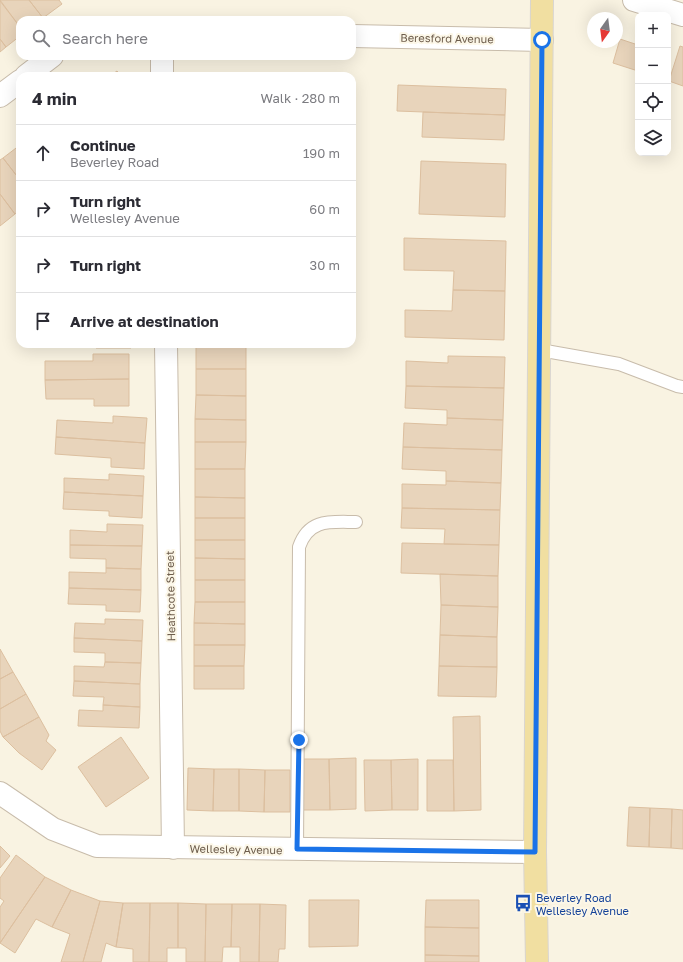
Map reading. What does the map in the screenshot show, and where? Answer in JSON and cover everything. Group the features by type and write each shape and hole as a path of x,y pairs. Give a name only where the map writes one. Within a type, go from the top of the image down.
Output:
{"main road":[{"path":"537,962 535,852 542,0"}],"street":[{"path":"634,0 683,15"},
{"name":"Beresford Avenue","path":"356,36 542,40"},
{"path":"31,72 47,60"},
{"path":"162,60 162,72"},
{"path":"0,96 16,84"},
{"name":"Heathcote Street","path":"166,348 173,848"},
{"name":"Wellesley Avenue","path":"0,793 53,829 97,846 535,852"}],"lane":[{"path":"540,350 619,364 683,387"},
{"path":"297,849 300,547 302,539 314,526 326,522 356,522"}],"building":[{"path":"0,0 29,0 41,16 16,16 16,22"},
{"path":"29,0 59,0 62,4 46,16 41,16"},
{"path":"0,1 16,22 16,39 6,47 0,39"},
{"path":"0,39 6,47 0,52"},
{"path":"623,40 635,44 635,70 613,63 617,48 623,48"},
{"path":"680,46 683,47 683,86 671,82 671,75"},
{"path":"398,85 506,89 505,115 397,111"},
{"path":"423,112 505,115 504,140 422,137"},
{"path":"16,148 16,175 3,158"},
{"path":"3,158 16,175 15,214 0,194 0,160"},
{"path":"421,161 506,164 505,217 419,214"},
{"path":"0,194 15,214 0,226"},
{"path":"404,238 506,241 505,291 453,290 454,271 404,270"},
{"path":"453,290 505,291 504,340 405,337 405,310 452,311"},
{"path":"196,348 246,348 246,369 196,369"},
{"path":"93,354 129,354 129,379 45,380 45,361 93,361"},
{"path":"448,356 505,357 504,388 406,386 406,361 448,363"},
{"path":"196,369 246,369 246,396 196,395"},
{"path":"129,379 129,406 94,406 94,399 46,399 45,380"},
{"path":"406,386 504,388 503,420 447,418 447,410 405,408"},
{"path":"196,395 246,396 246,420 195,419"},
{"path":"113,416 147,418 145,443 56,437 57,420 113,423"},
{"path":"447,418 503,420 502,450 403,447 404,423 447,425"},
{"path":"195,419 246,420 246,442 195,442"},
{"path":"56,437 145,443 144,469 111,467 111,458 55,454"},
{"path":"195,442 246,442 245,469 195,469"},
{"path":"403,447 502,450 501,483 446,481 446,471 402,469"},
{"path":"195,469 245,469 245,498 195,497"},
{"path":"109,474 144,476 143,496 64,492 64,478 109,480"},
{"path":"446,481 501,483 500,510 402,508 402,484 446,485"},
{"path":"64,492 143,496 142,518 109,516 109,511 63,509"},
{"path":"195,497 245,498 245,518 195,518"},
{"path":"402,508 500,510 499,545 444,544 445,529 401,528"},
{"path":"195,518 245,518 245,540 195,540"},
{"path":"107,524 143,525 142,546 70,545 70,530 107,532"},
{"path":"195,540 245,540 245,559 195,558"},
{"path":"402,543 499,545 498,576 401,573"},
{"path":"70,545 142,546 141,569 106,568 106,559 70,558"},
{"path":"195,558 245,559 245,580 195,580"},
{"path":"106,568 141,569 141,590 69,588 69,572 106,573"},
{"path":"440,574 498,576 498,607 441,605"},
{"path":"195,580 245,580 245,602 195,602"},
{"path":"69,588 141,590 140,612 106,611 106,605 68,604"},
{"path":"195,602 245,602 245,624 194,623"},
{"path":"441,605 498,607 497,637 440,635"},
{"path":"105,619 143,620 142,641 74,638 75,623 105,624"},
{"path":"194,623 245,624 245,645 194,645"},
{"path":"440,635 497,637 497,667 439,666"},
{"path":"74,638 142,641 141,663 105,662 105,653 74,652"},
{"path":"194,645 245,645 244,666 194,666"},
{"path":"0,649 13,672 0,679"},
{"path":"105,662 141,663 140,684 74,681 74,666 104,667"},
{"path":"194,666 244,666 244,689 194,689"},
{"path":"439,666 497,667 496,697 438,696"},
{"path":"13,672 26,694 0,709 0,679"},
{"path":"74,681 140,684 140,707 103,705 104,697 73,696"},
{"path":"26,694 39,717 3,737 0,731 0,709"},
{"path":"103,705 140,707 139,728 78,726 79,710 103,711"},
{"path":"480,716 481,810 454,811 453,717"},
{"path":"39,717 49,735 46,741 56,750 42,770 19,753 3,737"},
{"path":"121,737 149,778 106,807 78,767"},
{"path":"356,758 356,809 330,810 329,759"},
{"path":"303,759 329,759 330,810 303,810"},
{"path":"418,759 418,810 392,810 391,760"},
{"path":"364,760 391,760 392,810 365,811"},
{"path":"427,760 453,760 454,811 427,811"},
{"path":"188,768 214,769 213,811 187,810"},
{"path":"214,769 239,769 239,811 213,811"},
{"path":"239,769 265,770 264,812 239,811"},
{"path":"265,770 290,770 290,812 264,812"},
{"path":"629,807 650,808 649,847 627,846"},
{"path":"650,808 672,809 671,848 649,847"},
{"path":"672,809 683,810 683,849 671,848"},
{"path":"0,846 10,856 0,868"},
{"path":"16,855 45,877 0,943 0,907 4,901 0,898 0,878"},
{"path":"45,877 71,890 52,927 36,919 15,953 0,943"},
{"path":"71,890 100,901 83,962 61,962 70,934 52,927"},
{"path":"309,900 359,900 358,946 309,947"},
{"path":"426,900 479,900 479,928 425,927"},
{"path":"100,901 123,903 116,947 106,943 101,962 83,962"},
{"path":"123,903 150,903 149,962 133,962 133,949 116,947"},
{"path":"150,903 178,903 178,948 167,948 167,962 149,962"},
{"path":"178,903 206,904 205,962 186,962 186,948 178,948"},
{"path":"206,904 232,904 231,947 223,947 222,962 205,962"},
{"path":"232,904 260,904 259,962 240,962 240,947 231,947"},
{"path":"260,904 286,905 285,949 279,949 278,962 259,962"},
{"path":"425,927 479,928 479,956 425,955"},
{"path":"425,955 479,956 479,962 425,962"}],"place":[{"name":"Beverley Road Wellesley Avenue","path":"523,903"}],"route":[{"path":"299,740 297,849 535,852 538,692 542,40"}]}
